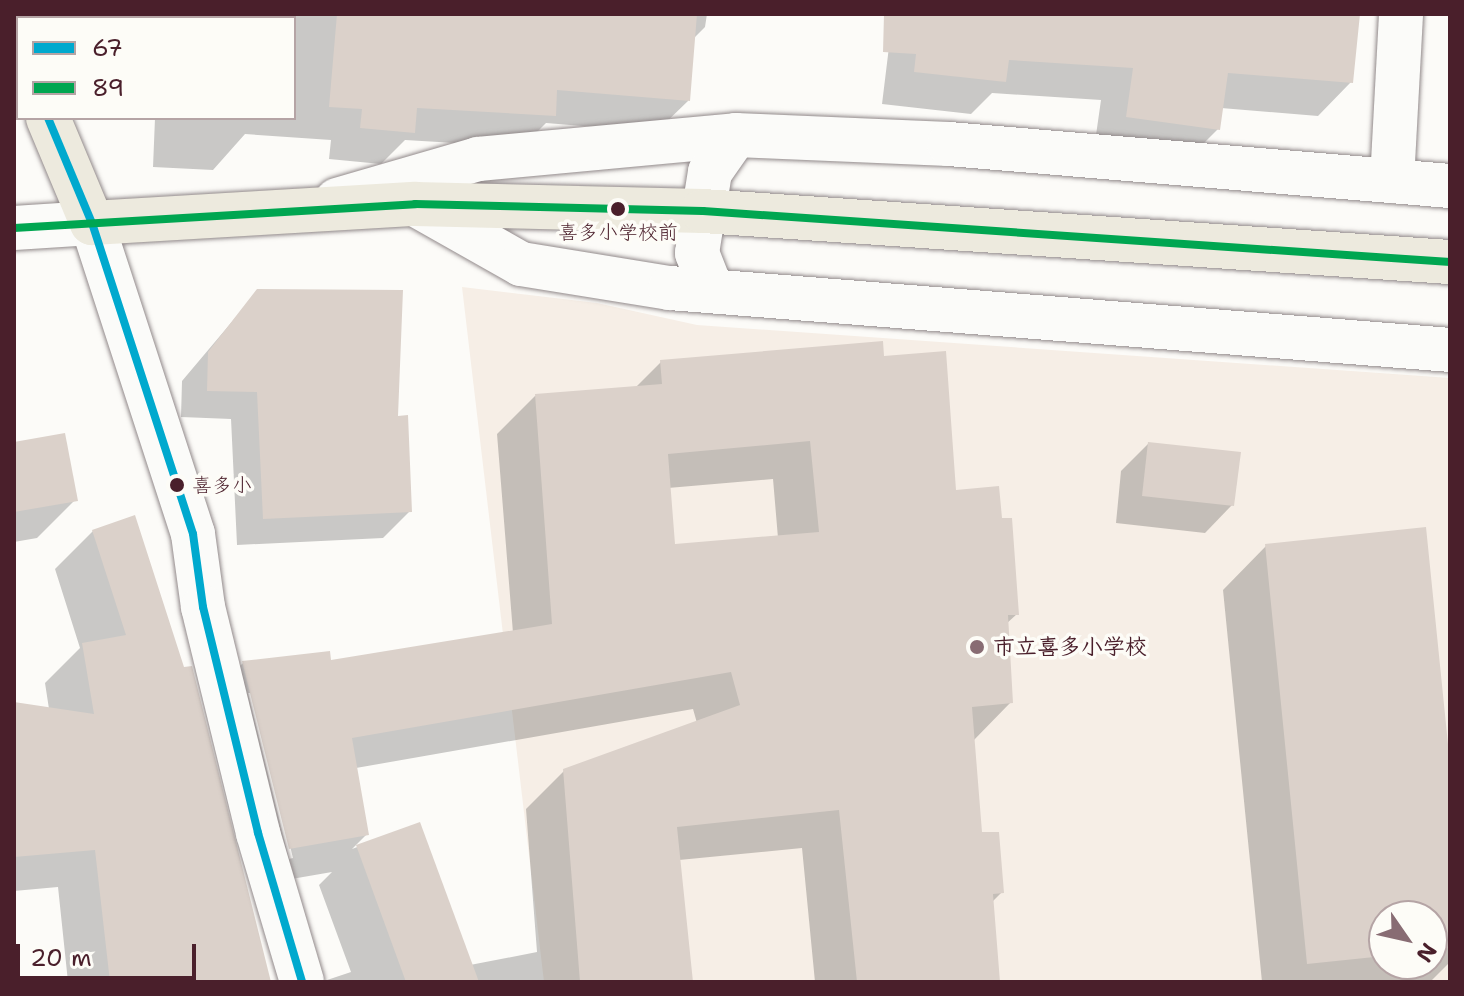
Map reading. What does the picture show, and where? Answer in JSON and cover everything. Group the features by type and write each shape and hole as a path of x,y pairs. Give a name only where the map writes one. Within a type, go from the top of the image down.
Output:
{"main road":[{"path":"49,120 92,223 415,204 703,211 1450,262"}],"street":[{"path":"1392,181 1401,14"},
{"path":"712,291 697,253 703,211 710,172 736,135"},
{"path":"301,210 478,159 736,135 949,144 1450,186"},
{"path":"415,204 521,264 712,291 1450,350"},
{"path":"14,228 92,223 193,534 206,622 258,833 302,982"}],"shaded area":[{"name":"市立喜多小学校","path":"462,287 597,303 697,325 1450,378 1450,982 544,982"}],"building":[{"path":"337,14 697,14 690,101 557,90 556,116 417,108 415,133 360,128 362,109 329,107"},
{"path":"884,14 1360,14 1353,83 1228,73 1220,130 1126,117 1133,68 1009,60 1006,82 914,72 916,54 883,52"},
{"path":"257,289 403,290 398,416 408,415 412,512 263,519 257,392 207,391 208,352"},
{"path":"883,341 884,356 946,351 956,490 999,486 1002,518 1012,518 1019,615 1008,615 1013,703 972,707 982,832 999,832 1004,893 993,894 1000,982 857,982 839,810 677,827 693,982 580,982 563,769 740,705 731,672 352,738 369,835 289,849 242,661 330,651 331,660 552,624 535,394 662,384 660,360","holes":["810,441 819,532 675,544 668,454"]},
{"path":"65,433 78,501 14,512 14,442"},
{"path":"1148,442 1241,452 1234,506 1142,496"},
{"path":"135,515 184,667 192,666 271,982 110,982 95,850 14,857 14,702 94,714 82,643 126,635 92,530"},
{"path":"1426,527 1450,764 1450,948 1448,900 1368,900 1368,958 1307,964 1265,544"},
{"path":"420,822 479,982 406,982 356,845"}],"transit line":[{"name":"67","path":"49,120 92,223 193,534 203,607 258,833 302,982"},
{"name":"89","path":"14,228 415,204 703,211 1450,262"}],"place":[{"name":"喜多小学校前","path":"618,209"},
{"name":"喜多小","path":"177,485"},
{"name":"市立喜多小学校","path":"977,647"}]}
